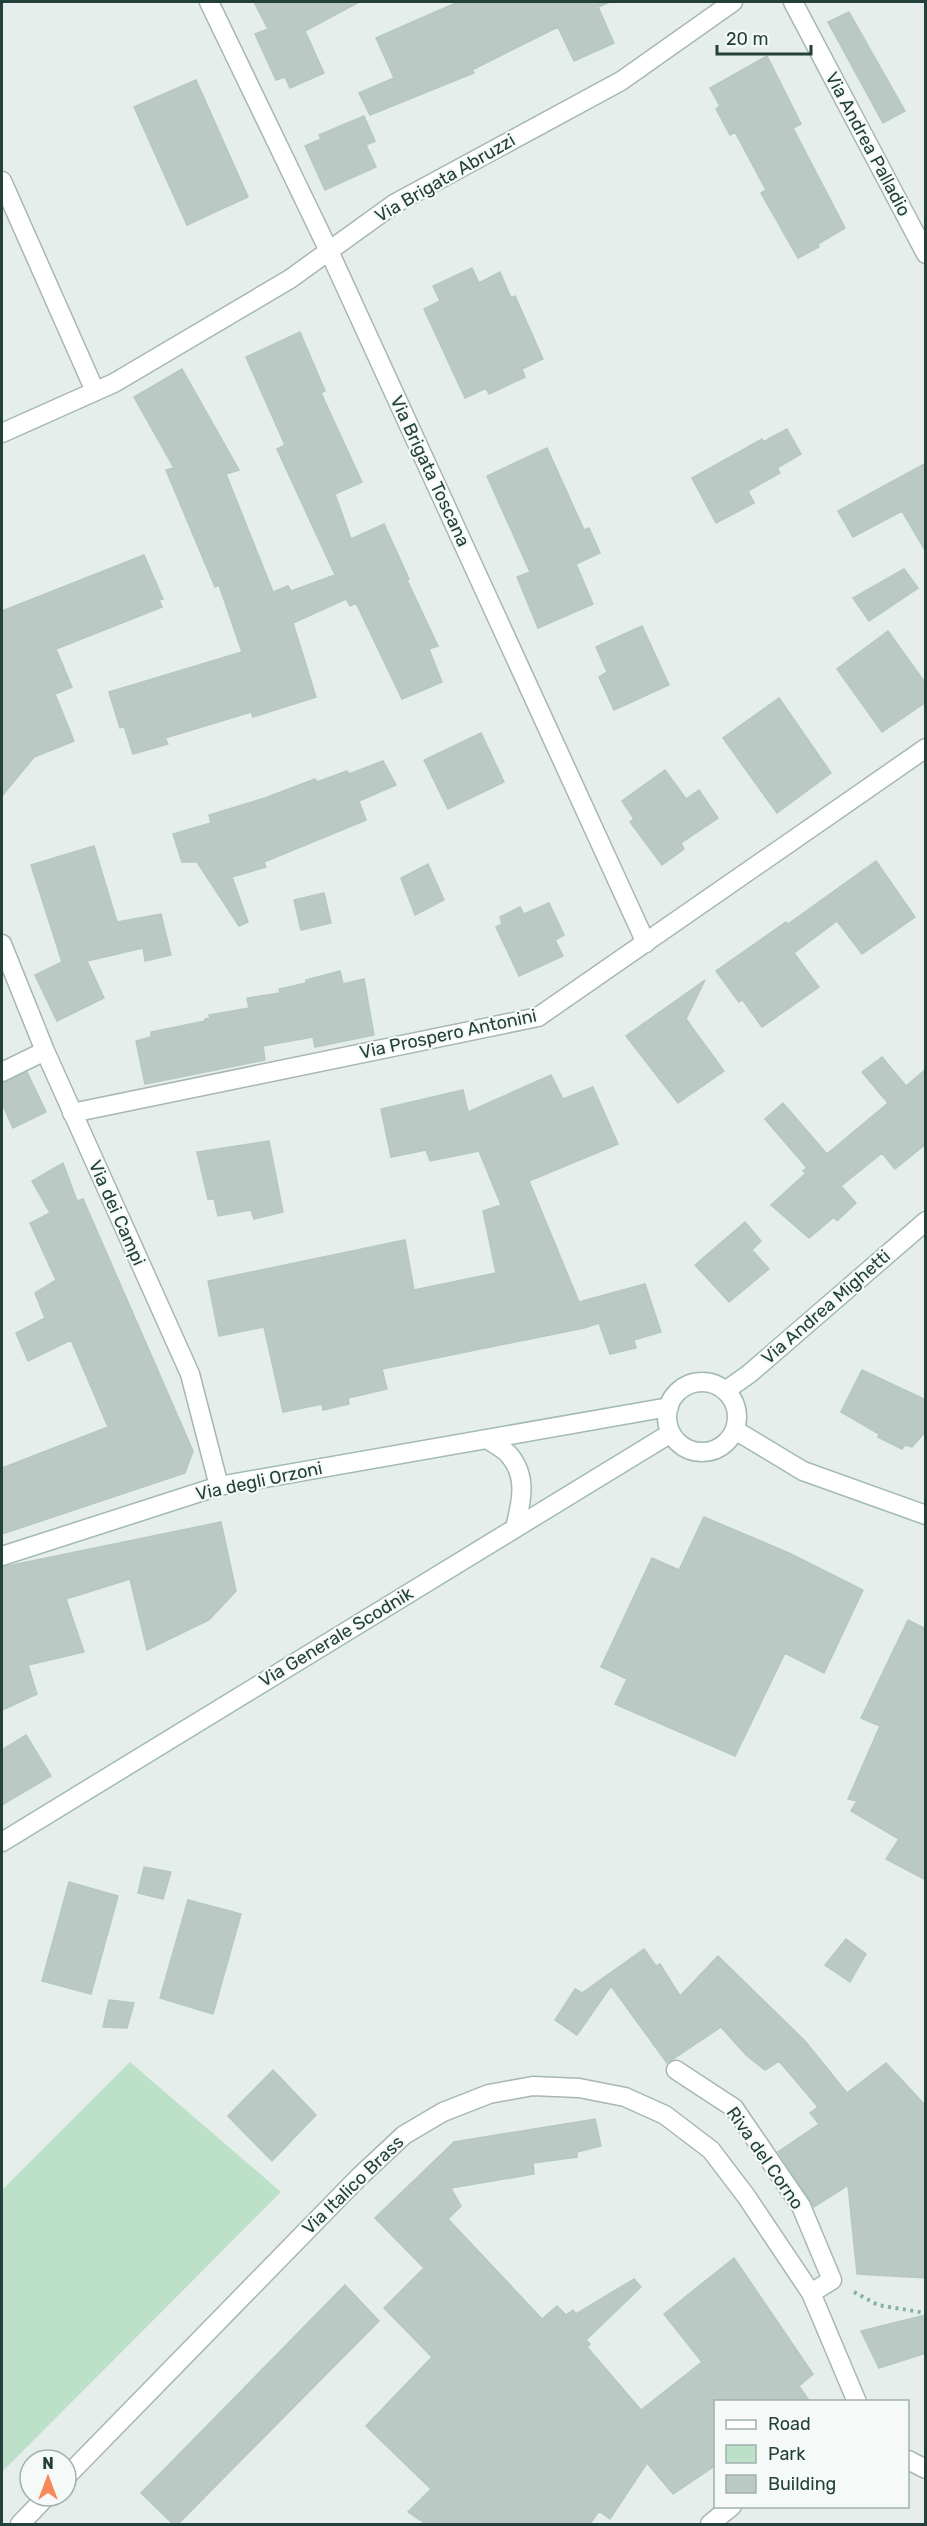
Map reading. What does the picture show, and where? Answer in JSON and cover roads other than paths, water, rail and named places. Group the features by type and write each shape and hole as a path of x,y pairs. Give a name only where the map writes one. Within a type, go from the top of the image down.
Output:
{"street":[{"name":"Via Brigata Toscana","path":"209,2 329,251 646,943"},
{"name":"Via Brigata Abruzzi","path":"2,434 114,383 290,279 394,204 621,81 734,2"},
{"name":"Via Andrea Palladio","path":"793,2 926,254"},
{"path":"2,181 95,391"},
{"name":"Via Prospero Antonini","path":"72,1113 538,1017 926,748"},
{"name":"Via dei Campi","path":"2,944 72,1113 190,1374 219,1486"},
{"path":"2,1072 45,1051"},
{"name":"Via Andrea Mighetti","path":"725,1391 749,1374 926,1221"},
{"path":"700,1383 714,1385 725,1391 734,1402 738,1414 735,1430 729,1440 718,1448 705,1452 691,1451 680,1444 672,1433 668,1420 669,1407 676,1395 686,1386 700,1383"},
{"name":"Via degli Orzoni","path":"2,1556 219,1486 669,1407"},
{"path":"735,1430 804,1471 926,1515"},
{"name":"Via Generale Scodnik","path":"2,1842 672,1433"},
{"path":"487,1439 510,1455 521,1477 523,1497 515,1528"},
{"name":"Riva del Corno","path":"676,2070 734,2108 801,2206 832,2280 811,2293"},
{"name":"Via Italico Brass","path":"78,2465 359,2177 404,2135 443,2112 489,2094 532,2086 579,2088 625,2097 664,2115 711,2150 746,2196 811,2293 856,2400"},
{"path":"909,2460 926,2469"},
{"path":"20,2524 35,2508"},
{"path":"710,2524 730,2508"}]}
